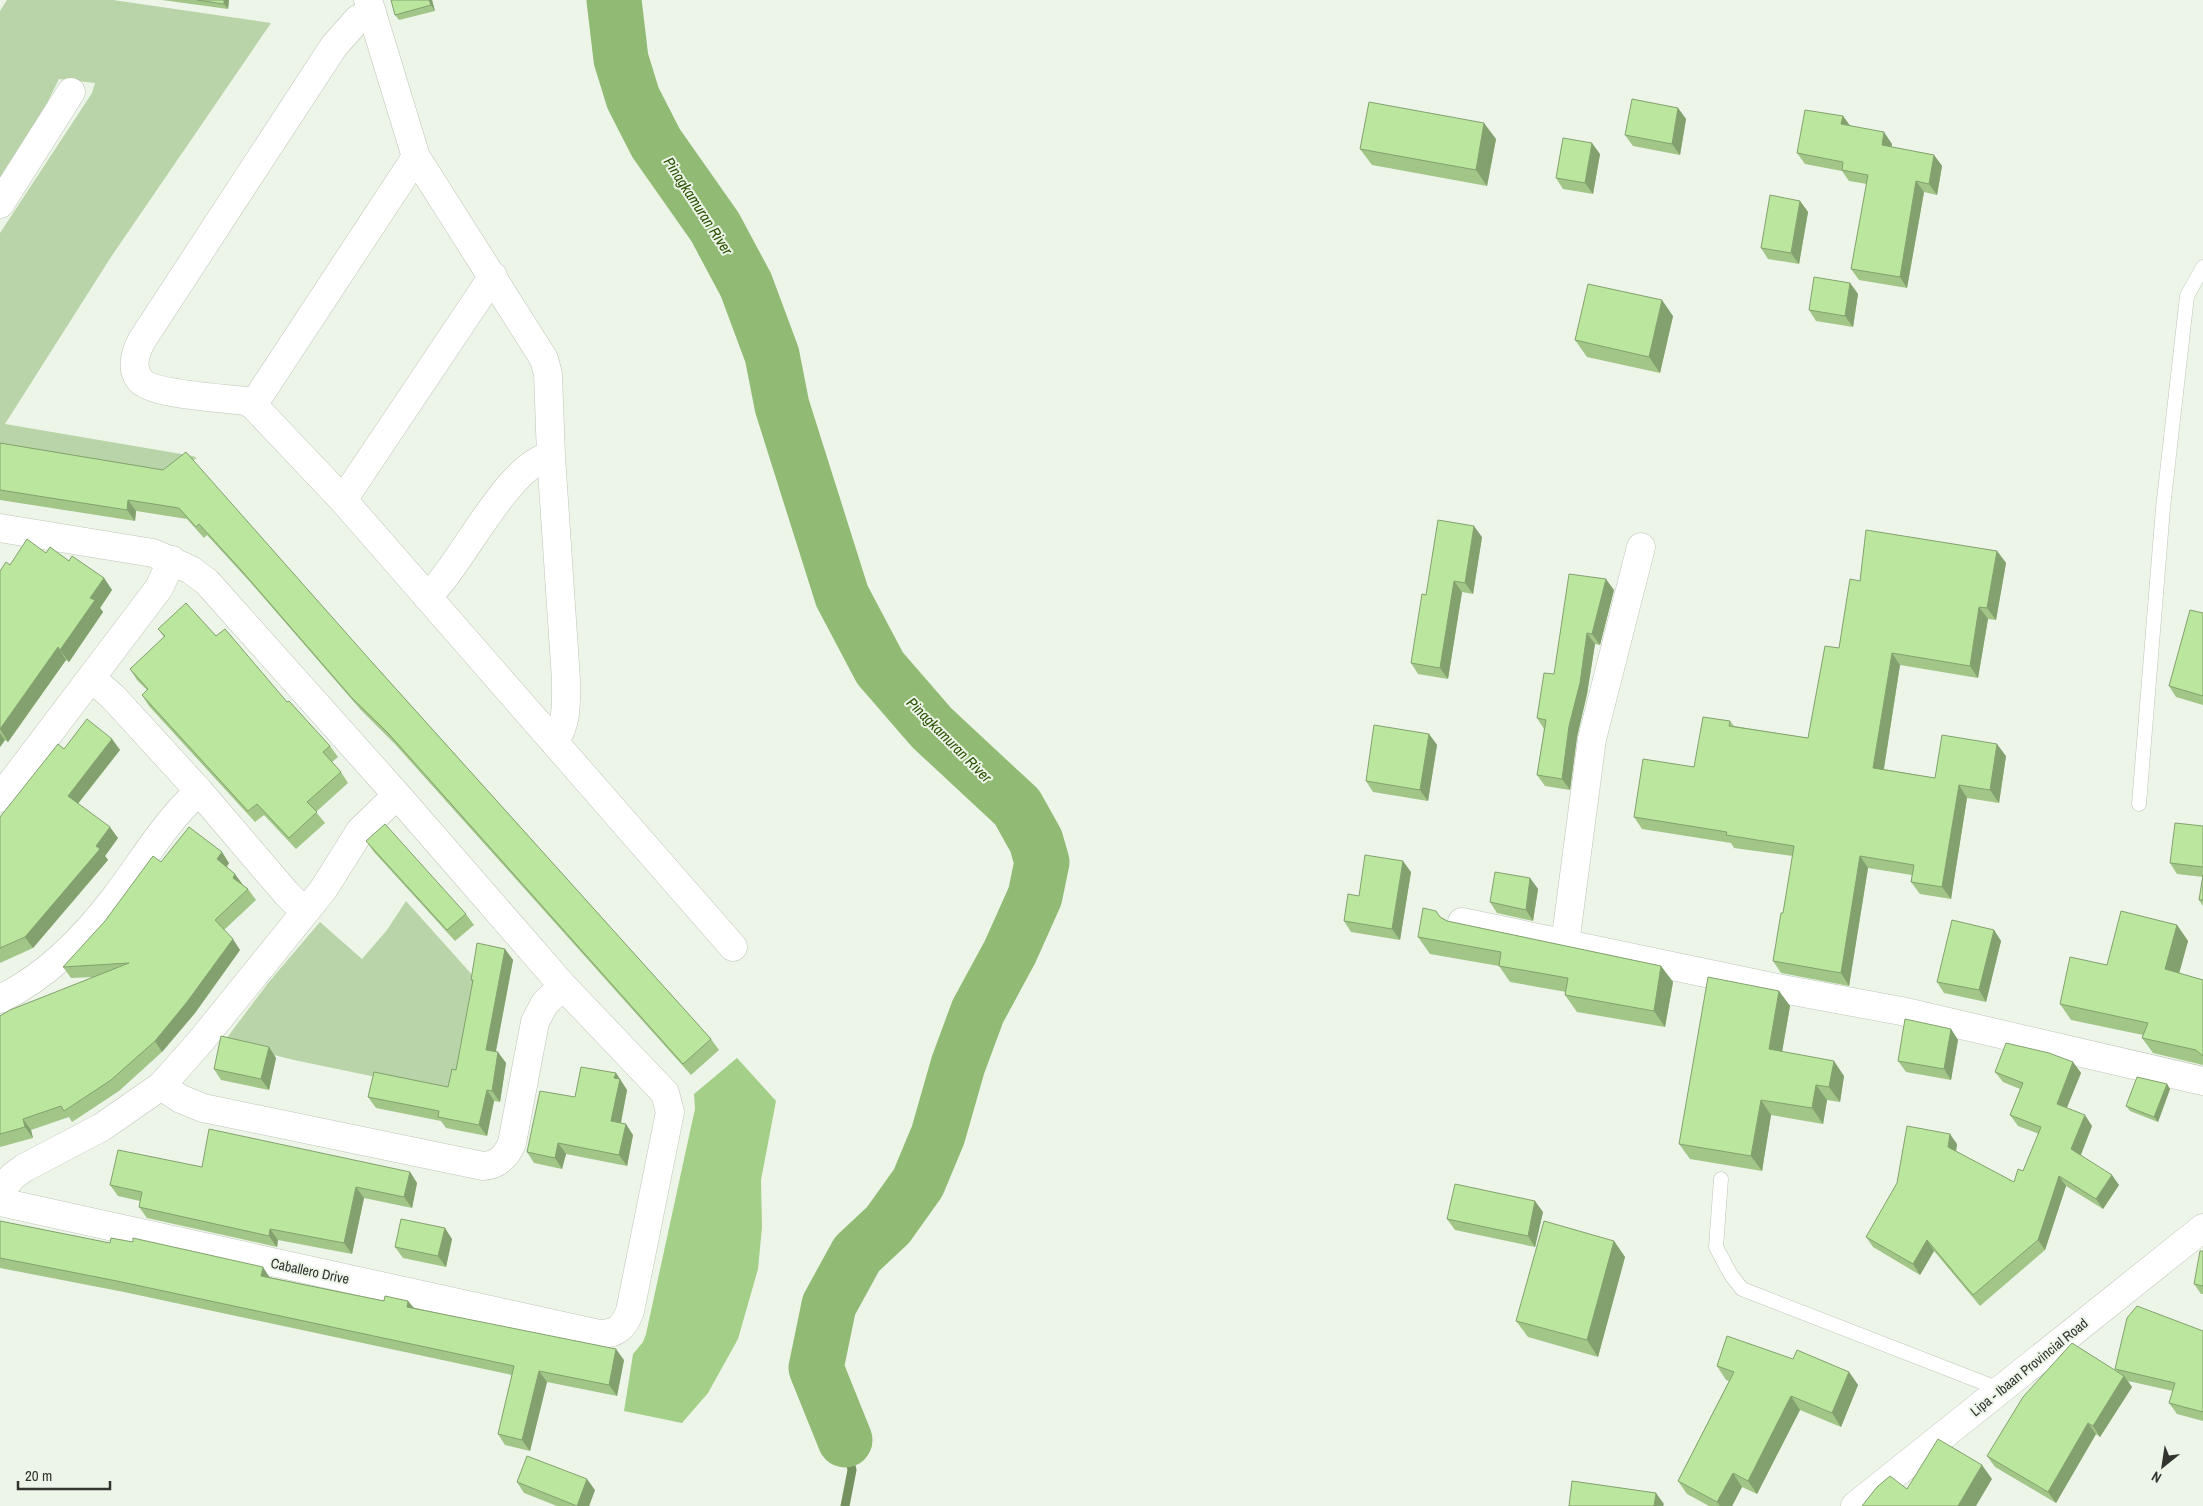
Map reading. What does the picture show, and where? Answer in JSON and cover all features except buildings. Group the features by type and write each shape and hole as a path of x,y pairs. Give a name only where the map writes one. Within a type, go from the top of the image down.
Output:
{"street":[{"path":"370,6 416,157 433,187 493,276 544,359 548,374 550,456 566,680 566,712 560,734 554,742"},
{"path":"370,6 334,46 137,349 135,370 139,380 148,386 186,394 246,401 254,405 343,500 733,947"},
{"path":"0,204 71,92"},
{"path":"254,405 416,157"},
{"path":"343,500 493,276"},
{"path":"427,596 443,580 516,478 534,462 550,456"},
{"path":"0,528 153,553 191,570 207,582 397,795 563,986 545,1003 535,1022 512,1143 508,1153 493,1165 483,1166 203,1108 181,1099 162,1086"},
{"path":"1565,944 1592,739 1641,547"},
{"path":"0,798 160,588 172,560"},
{"path":"91,678 113,697 199,791 286,893 305,912"},
{"path":"0,999 31,982 79,941 114,899 176,813 199,791"},
{"path":"0,1191 13,1176 24,1168 102,1127 162,1086 305,912 334,874 360,831 397,795"},
{"path":"1462,922 1777,988 1901,1011 2203,1081"},
{"name":"Caballero Drive","path":"0,1202 599,1334 610,1334 620,1330 630,1311 669,1121 669,1102 658,1085 563,986"},
{"name":"Lipa - Ibaan Provincial Road","path":"1855,1506 2203,1228"}],"lane":[{"path":"2139,804 2162,508 2187,296 2203,268"},
{"path":"1721,1179 1716,1247 1730,1275 1742,1289 2002,1390"}],"green space":[{"path":"7,0 113,0 271,23 111,257 5,424 193,456 197,458 182,468 187,477 0,448 0,233 92,93 95,83 59,79 45,107 0,178 0,11"},
{"path":"406,901 475,978 453,1093 294,1060 226,1043 226,1039 268,983 320,922 362,959 387,930"},
{"path":"737,1058 776,1101 761,1180 762,1227 758,1269 738,1339 708,1393 682,1423 624,1411 633,1354 643,1342 646,1334 695,1109 694,1094"}],"waterway":[{"name":"Pinagkamuran River","path":"614,0 621,59 633,98 656,143 715,227 746,285 772,355 782,406 842,596 880,668 932,728 1017,807 1036,841 1042,862 1035,896 1010,952 978,1011 958,1065 938,1135 918,1183 888,1225 857,1254 829,1305 816,1368 845,1440"},
{"path":"845,1440 852,1470 845,1506"}]}
